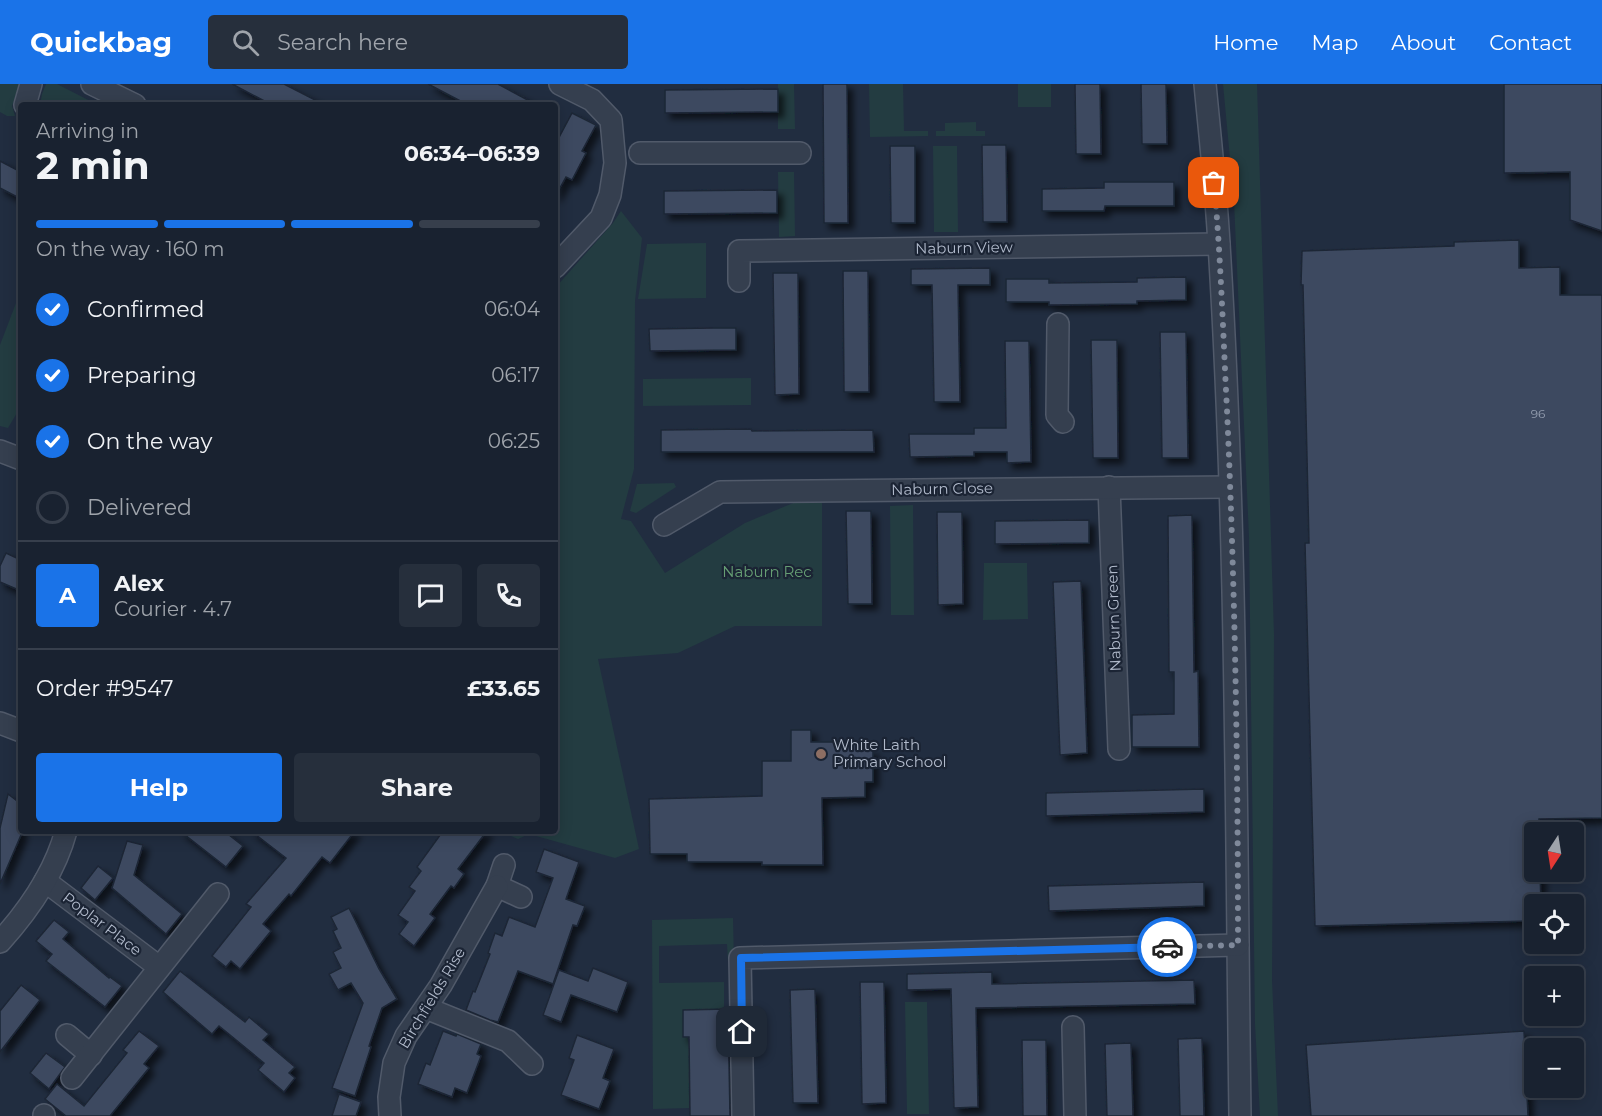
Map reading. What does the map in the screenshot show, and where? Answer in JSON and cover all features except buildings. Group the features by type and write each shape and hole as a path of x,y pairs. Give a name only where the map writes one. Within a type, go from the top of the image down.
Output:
{"street":[{"path":"26,102 31,84"},
{"path":"92,84 126,95"},
{"path":"558,264 600,218 610,195 615,163 611,120 592,100 561,84"},
{"path":"1205,84 1220,244 1230,487 1237,764 1240,1116"},
{"path":"640,153 800,153"},
{"name":"Naburn View","path":"739,281 739,251 1220,244"},
{"path":"1058,324 1057,415 1063,422"},
{"name":"Naburn Green","path":"1109,487 1119,749"},
{"name":"Naburn Close","path":"664,525 720,492 1230,487"},
{"path":"0,723 18,730"},
{"path":"0,942 45,881 65,834"},
{"name":"Birchfields Rise","path":"390,1116 389,1097 394,1063 406,1036 454,965 497,886 504,865"},
{"name":"Poplar Place","path":"45,881 159,967"},
{"path":"497,886 521,897"},
{"path":"72,1078 123,1017 159,967 218,894"},
{"path":"742,1116 741,958 1238,945"},
{"path":"426,1008 508,1041 532,1064"},
{"path":"1073,1027 1075,1116"},
{"path":"67,1035 91,1055"}],"green space":[{"path":"0,84 20,84 12,106 15,116 7,116 0,112"},
{"path":"46,84 57,84 92,102 41,102"},
{"path":"778,84 794,84 795,129 778,129"},
{"path":"869,84 903,84 904,131 928,131 928,136 870,137"},
{"path":"1018,84 1051,84 1051,107 1018,107"},
{"path":"1223,84 1257,84 1274,635 1272,981 1278,1116 1260,1116 1255,1024 1249,537 1234,201"},
{"path":"976,122 976,131 985,131 985,136 936,136 936,131 945,131 945,123"},
{"path":"933,146 957,146 958,232 934,232"},
{"path":"778,172 794,172 795,236 779,237"},
{"name":"Naburn Rec","path":"621,211 642,238 635,301 634,469 621,519 631,521 665,573 745,523 822,491 822,626 735,626 678,653 598,659 639,849 615,858 529,834 558,834 558,285"},
{"path":"706,243 706,298 638,299 647,244"},
{"path":"18,298 18,411 8,428 0,426 0,345"},
{"path":"751,378 751,405 643,406 643,379"},
{"path":"674,483 676,487 636,513 630,511 637,484"},
{"path":"913,505 914,615 891,615 890,506"},
{"path":"984,563 1027,563 1028,619 983,620"},
{"path":"509,834 529,834 518,839"},
{"path":"733,918 734,962 728,962 727,944 659,946 659,983 724,982 724,1009 683,1011 683,1036 689,1037 690,1108 653,1109 652,920"},
{"path":"905,1002 927,1002 929,1114 907,1114"}],"way so far":[{"path":"1167,947 1238,945 1237,764 1230,487 1220,244 1214,183"}],"place":[{"name":"White Laith Primary School","path":"821,754"}],"route":[{"path":"742,1032 741,958 1167,947"}]}
